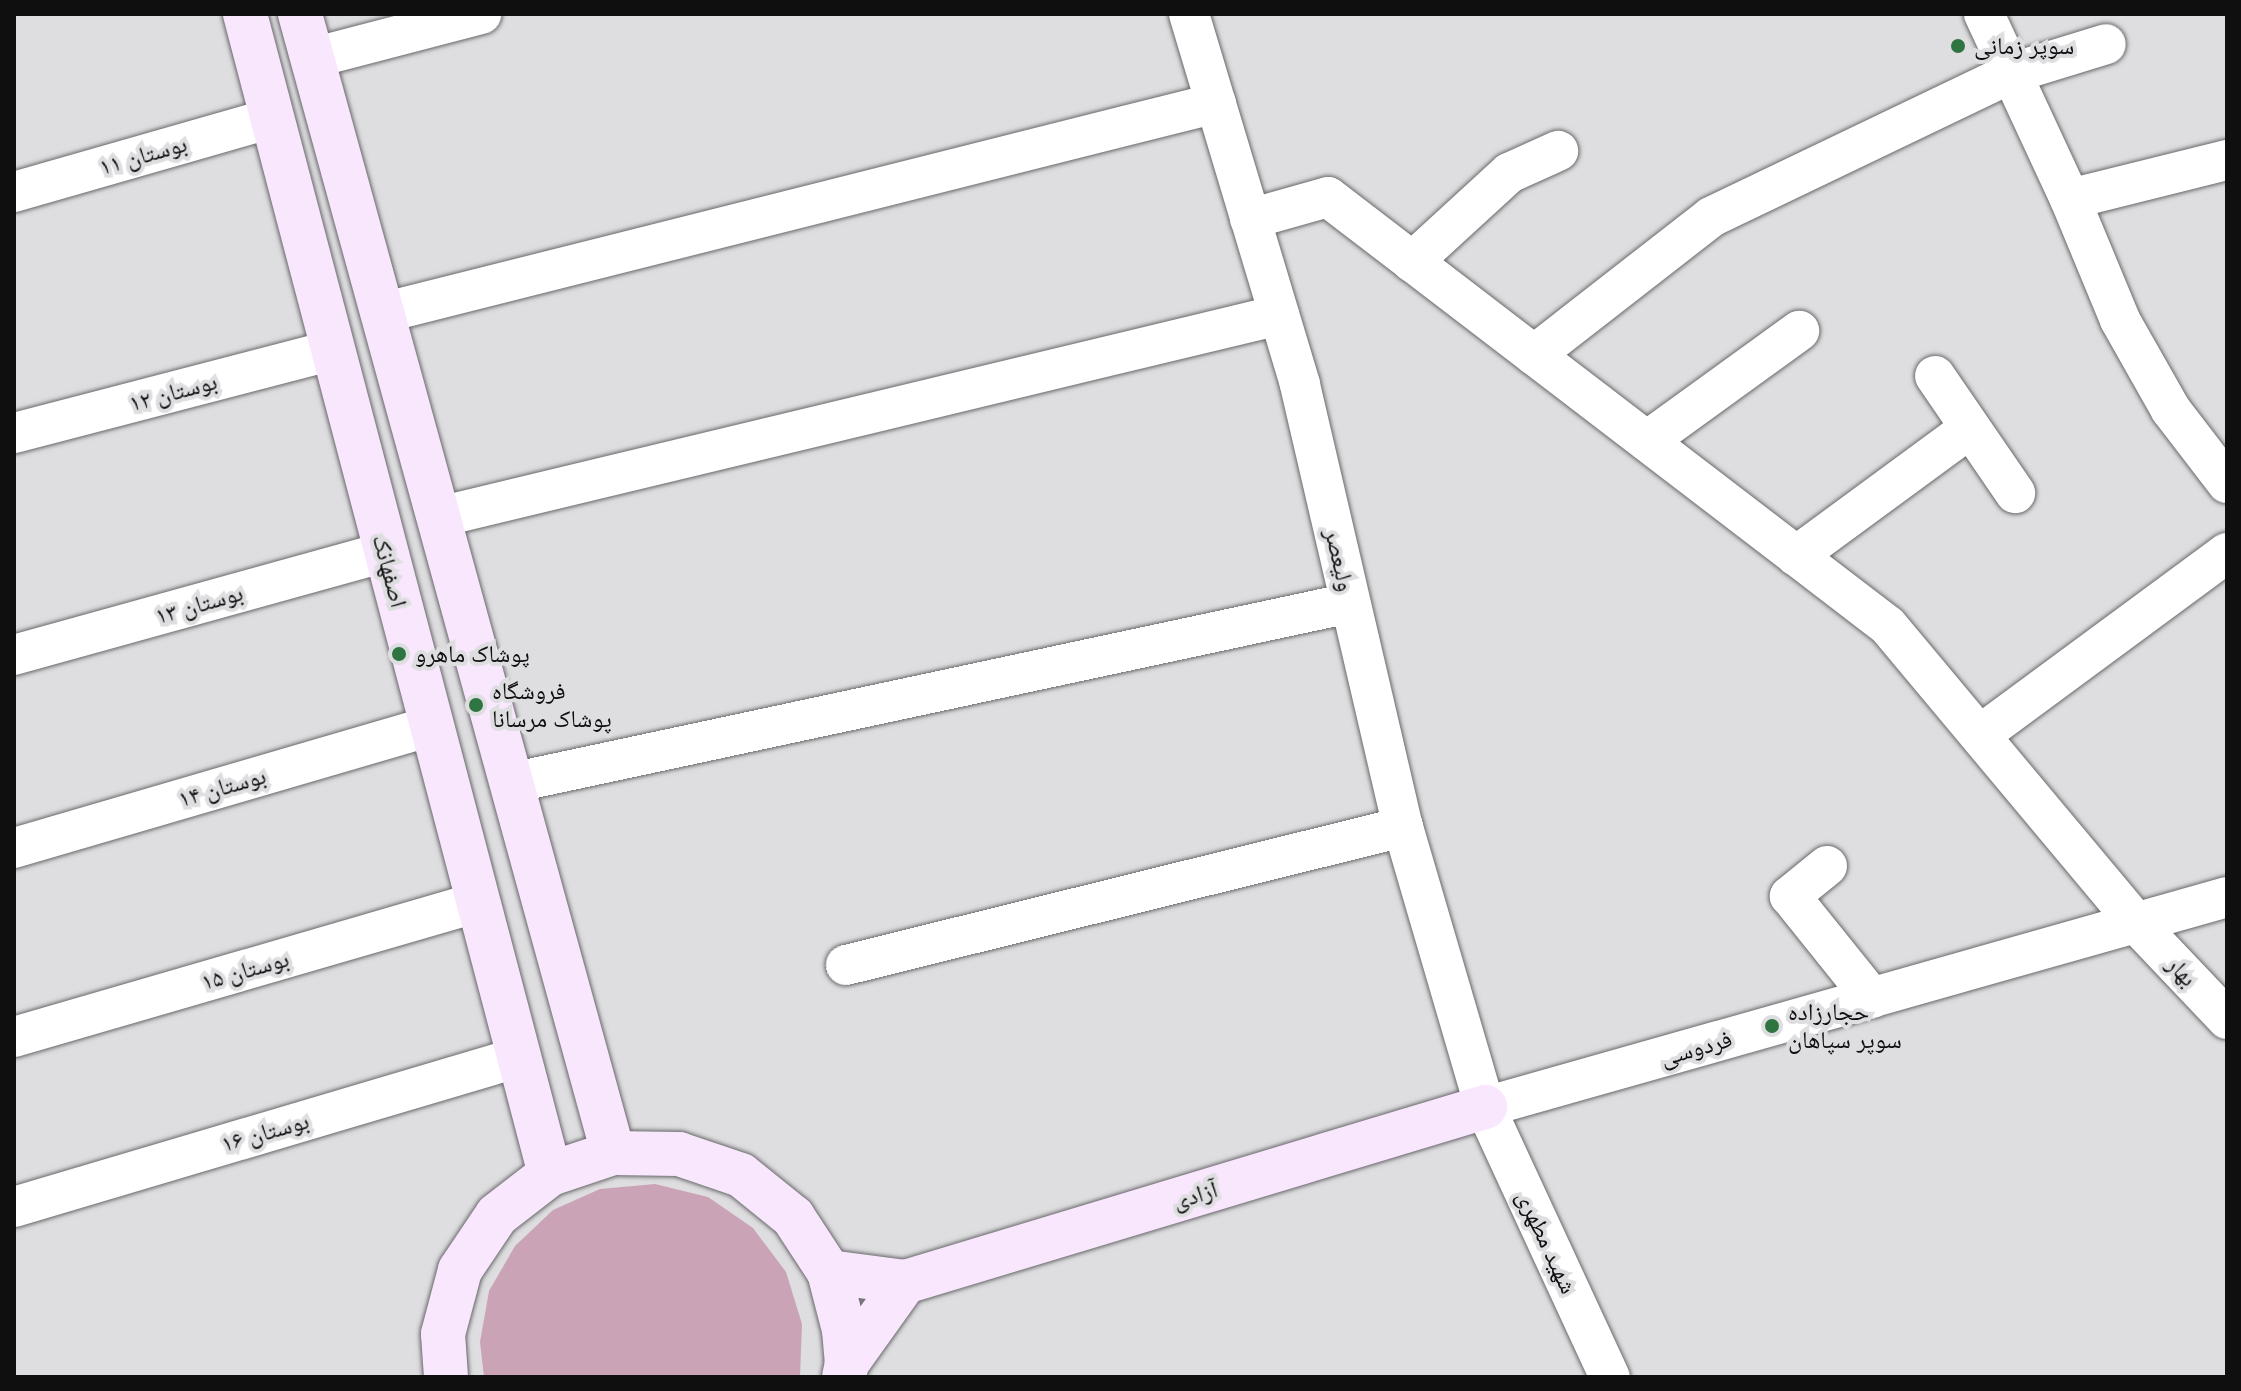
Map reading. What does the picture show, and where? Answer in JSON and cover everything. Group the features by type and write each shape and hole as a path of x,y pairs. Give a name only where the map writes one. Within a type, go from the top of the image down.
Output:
{"street":[{"name":"اصفهانک","path":"245,14 516,1058 550,1174"},
{"path":"300,14 613,1153"},
{"path":"312,58 481,14"},
{"name":"ولیعصر","path":"1189,14 1300,385 1403,827 1485,1107"},
{"path":"1984,14 2070,199 2120,320 2171,410 2227,483"},
{"path":"1534,355 1711,217 2012,73 2106,44"},
{"path":"382,313 1216,103"},
{"name":"بوستان ۱۱","path":"14,192 272,118"},
{"path":"1412,262 1509,173 1558,151"},
{"path":"2070,199 2227,160"},
{"name":"بهار","path":"1250,219 1328,197 1888,626 2137,924 2227,1019"},
{"path":"439,517 1279,315"},
{"path":"1647,441 1799,331"},
{"name":"بوستان ۱۲","path":"14,433 332,350"},
{"path":"1935,376 2015,493"},
{"path":"1796,556 1970,428"},
{"name":"بوستان ۱۳","path":"14,655 385,552"},
{"path":"1980,735 2227,553"},
{"path":"511,783 1350,603"},
{"name":"بوستان ۱۴","path":"14,848 430,726"},
{"path":"846,965 1403,827"},
{"path":"1827,866 1790,896 1872,998"},
{"name":"فردوسی","path":"1485,1107 2227,897"},
{"name":"بوستان ۱۵","path":"14,1037 476,903"},
{"name":"بوستان ۱۶","path":"14,1207 516,1058"},
{"name":"آزادی","path":"905,1282 1485,1107"},
{"name":"شهید مطهری","path":"1485,1107 1610,1377"},
{"path":"446,1377 443,1334 460,1270 497,1215 550,1174 613,1153 679,1154 741,1175 793,1217 829,1272 844,1330 846,1370"},
{"path":"829,1272 905,1282 846,1370"}],"shaded area":[{"path":"655,1184 708,1197 753,1228 786,1272 802,1324 800,1377 484,1377 480,1342 489,1291 515,1246 553,1210 600,1189"}],"place":[{"name":"سوپر زمانی","path":"1958,46"},
{"name":"پوشاک ماهرو","path":"399,654"},
{"name":"فروشگاه پوشاک مرسانا","path":"476,705"},
{"name":"حجارزاده سوپر سپاهان","path":"1772,1026"}]}
